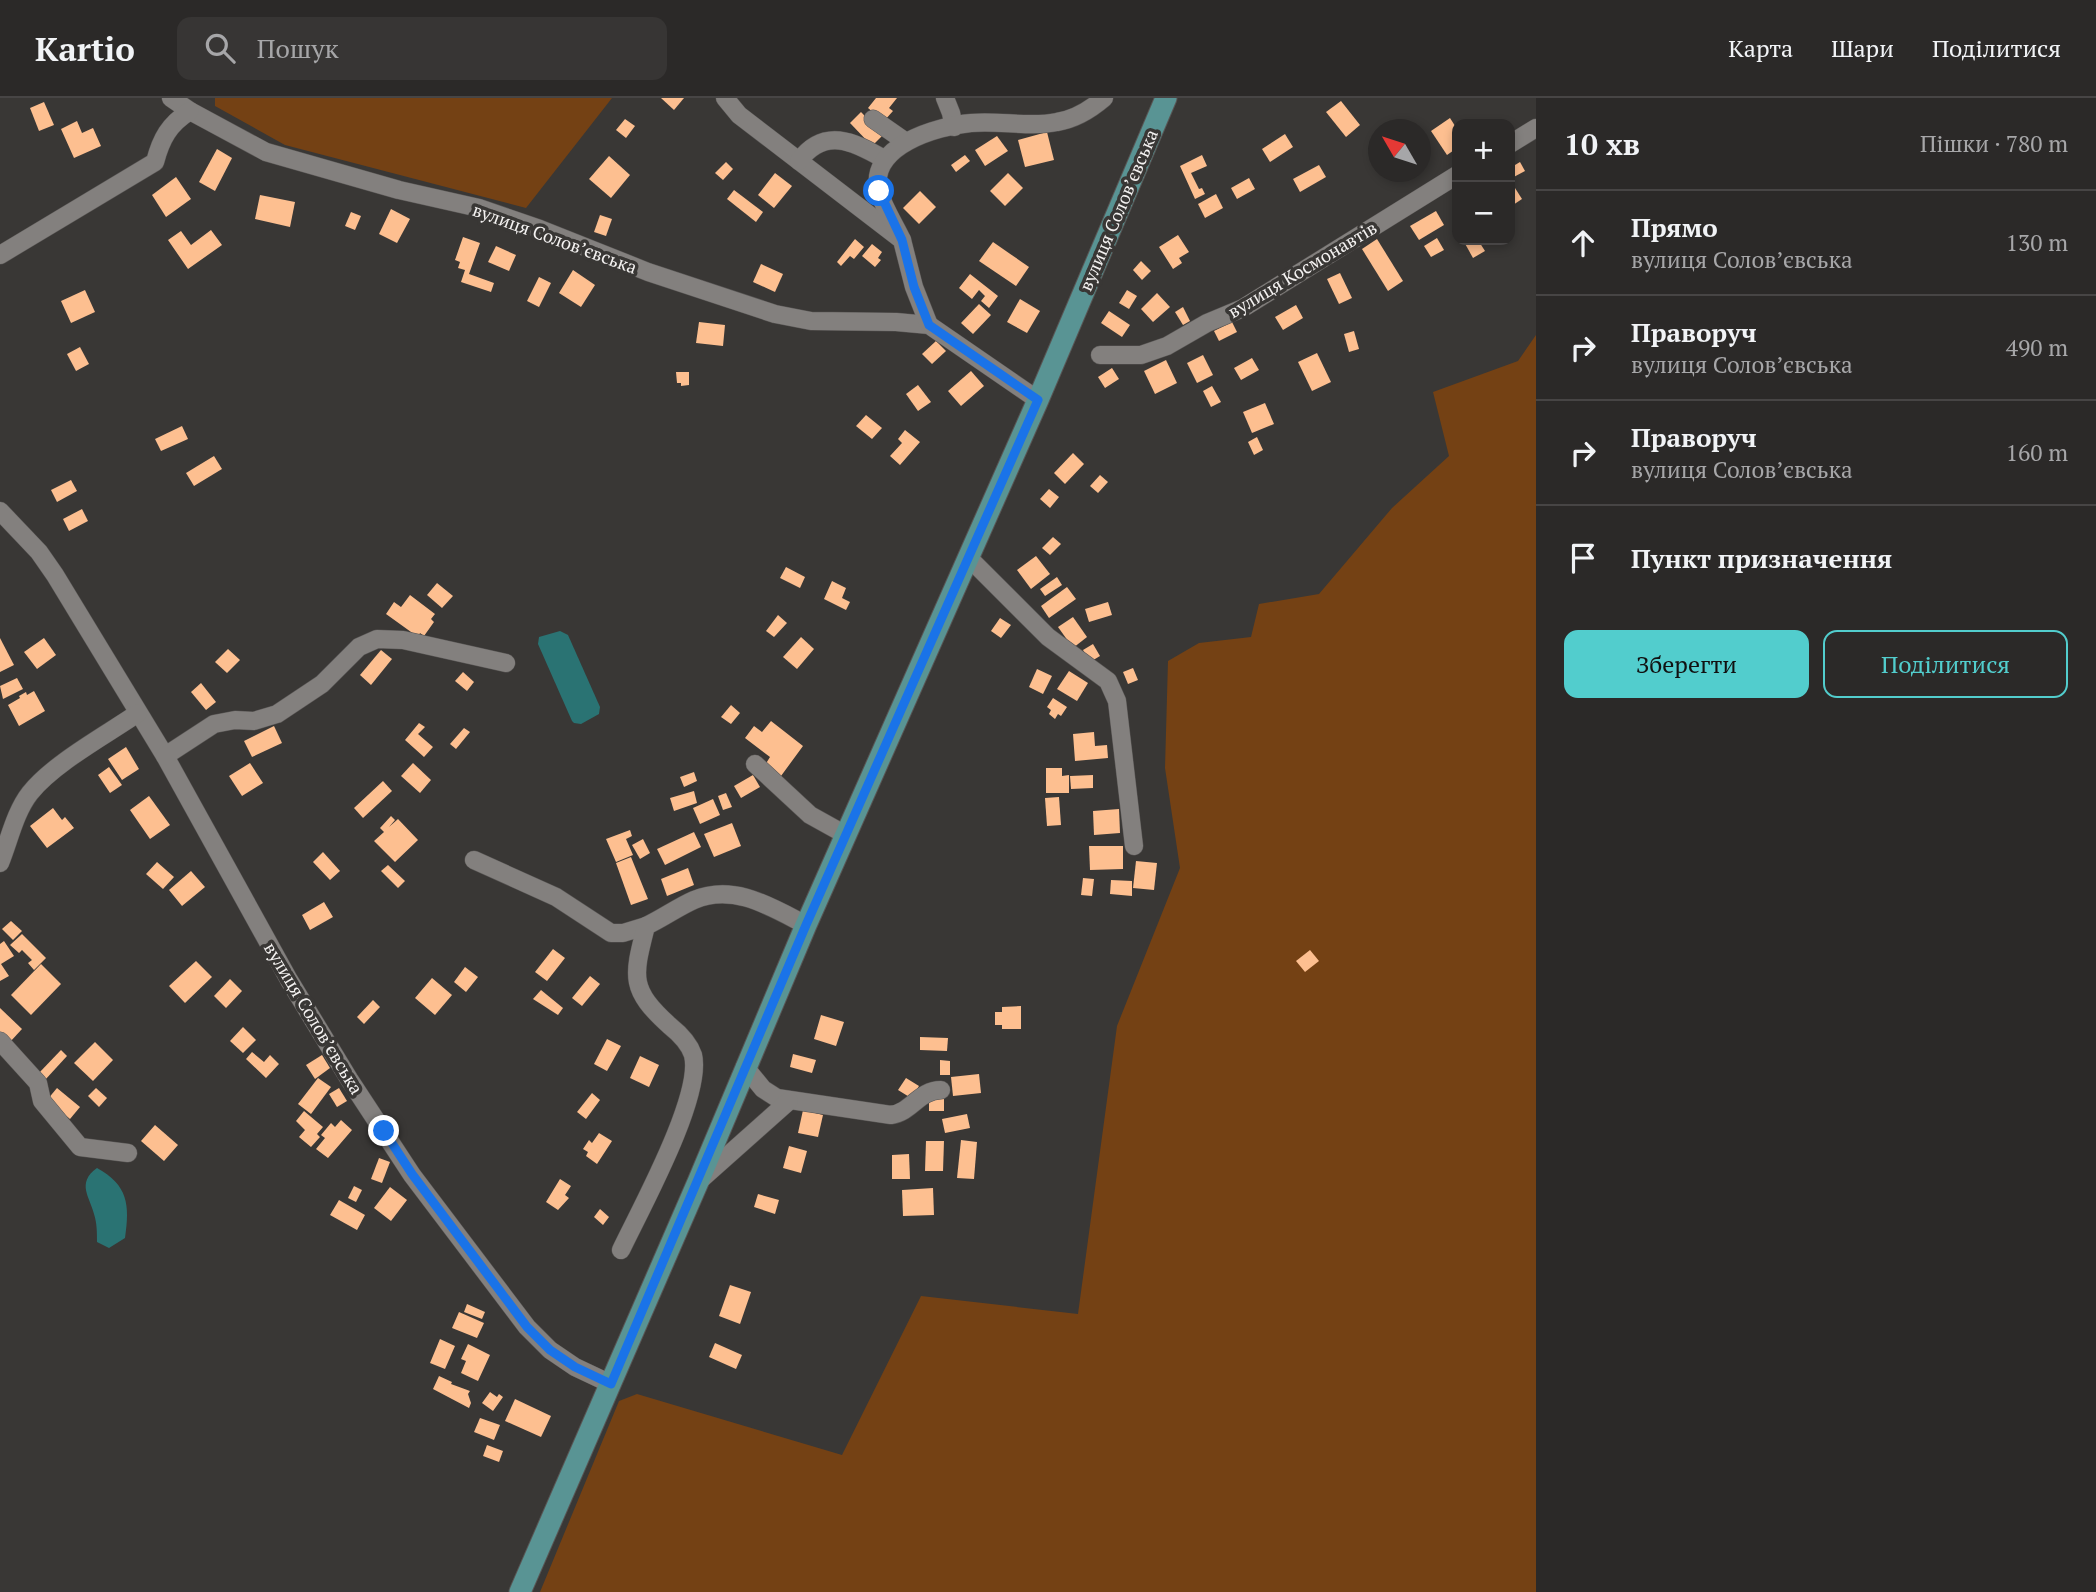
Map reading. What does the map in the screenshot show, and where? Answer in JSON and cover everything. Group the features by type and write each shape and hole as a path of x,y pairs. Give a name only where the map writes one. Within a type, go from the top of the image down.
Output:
{"main road":[{"name":"вулиця Соловʼєвська","path":"520,1592 806,925 1038,400 1166,98"}],"street":[{"name":"вулиця Соловʼєвська","path":"171,98 190,111 276,155 399,190 479,208 648,272 775,314 811,321 929,325 1038,400"},
{"path":"725,98 739,115 902,240"},
{"path":"944,98 954,127"},
{"path":"929,325 914,287 902,240 879,191 878,173 884,159 914,137 970,123 1054,123 1073,119 1104,98"},
{"path":"0,255 155,162 165,134 178,118 190,111"},
{"path":"873,119 906,142"},
{"path":"1515,141 1536,128"},
{"path":"799,161 815,144 835,139 864,148 884,159"},
{"name":"вулиця Космонавтів","path":"1100,355 1141,355 1167,346 1207,323 1243,307 1452,178"},
{"name":"вулиця Соловʼєвська","path":"0,511 39,552 55,575 165,756 289,980 349,1079 412,1174 527,1327 550,1350 575,1367 611,1384"},
{"path":"968,556 1048,637 1108,681 1117,701 1134,846"},
{"path":"165,756 214,724 235,720 254,722 277,714 322,684 359,647 377,639 403,640 506,663"},
{"path":"0,863 22,806 30,793 51,773 138,713"},
{"path":"755,764 810,815 846,835"},
{"path":"474,860 556,897 611,933 623,933 646,926 692,901 722,893 760,901 806,925"},
{"path":"621,1250 675,1133 692,1086 694,1069 692,1054 686,1042 647,1003 638,987 638,962 646,926"},
{"path":"0,1041 38,1083 42,1101 80,1147 128,1153"},
{"path":"745,1067 770,1094 789,1101 891,1115 908,1108 927,1092 941,1090"},
{"path":"698,1182 789,1101"}],"shaded area":[{"path":"215,98 612,98 526,208 285,145 215,106"},
{"path":"1536,335 1536,1592 540,1592 619,1401 637,1394 842,1455 921,1296 1078,1314 1117,1026 1180,868 1165,768 1168,661 1199,643 1251,637 1259,604 1319,594 1392,508 1449,456 1433,392 1518,361"}],"water":[{"path":"560,631 568,635 600,707 599,714 581,724 572,721 538,644 539,637"},
{"path":"97,1168 115,1181 127,1206 125,1238 109,1248 97,1242 96,1221 86,1190 87,1179"}],"building":[{"path":"661,98 684,98 674,110"},
{"path":"876,98 897,98 889,108 893,111 884,121 868,108"},
{"path":"1341,101 1360,125 1346,137 1326,112"},
{"path":"44,102 54,125 39,131 30,108"},
{"path":"861,112 883,135 872,146 850,123"},
{"path":"1450,118 1452,152 1447,155 1431,131"},
{"path":"625,119 635,126 626,138 616,130"},
{"path":"77,121 82,133 93,128 101,146 74,158 61,129"},
{"path":"1047,132 1054,160 1025,167 1018,140"},
{"path":"1285,134 1293,147 1270,162 1262,149"},
{"path":"997,136 1008,151 985,166 975,150"},
{"path":"217,149 232,158 215,191 199,182"},
{"path":"965,155 970,161 956,172 951,165"},
{"path":"1202,155 1207,166 1191,173 1199,189 1202,188 1205,194 1195,199 1180,166"},
{"path":"609,156 630,175 611,198 589,179"},
{"path":"726,162 733,169 723,180 715,173"},
{"path":"1520,162 1525,171 1515,176 1515,165"},
{"path":"1319,165 1326,177 1300,192 1293,179"},
{"path":"775,173 792,186 774,208 758,195"},
{"path":"1008,173 1023,188 1005,206 990,191"},
{"path":"176,177 191,199 166,217 152,195"},
{"path":"1249,178 1255,189 1237,199 1231,188"},
{"path":"1515,188 1522,199 1515,204"},
{"path":"734,190 763,212 756,222 727,199"},
{"path":"920,191 936,207 919,224 903,208"},
{"path":"1216,194 1223,208 1205,218 1198,204"},
{"path":"260,195 295,202 290,227 255,219"},
{"path":"391,209 410,219 397,243 379,234"},
{"path":"1436,211 1444,225 1419,240 1410,226"},
{"path":"351,212 361,216 355,230 345,226"},
{"path":"600,215 612,219 606,236 594,232"},
{"path":"211,230 222,245 188,269 168,240 181,231 191,245"},
{"path":"1178,235 1189,252 1179,258 1182,263 1173,269 1159,247"},
{"path":"463,237 480,243 469,274 494,283 491,292 461,282 465,270 458,268 460,262 455,260"},
{"path":"1437,238 1444,250 1431,257 1424,246"},
{"path":"855,239 864,247 854,259 850,256 841,266 837,262"},
{"path":"1377,239 1403,281 1388,291 1362,249"},
{"path":"993,242 1029,267 1016,286 979,261"},
{"path":"872,244 882,252 878,258 881,260 875,267 862,256"},
{"path":"1466,245 1481,245 1485,251 1473,258"},
{"path":"496,246 516,255 509,271 488,262"},
{"path":"1141,261 1151,271 1142,280 1133,270"},
{"path":"761,264 783,274 775,292 753,282"},
{"path":"573,270 595,285 581,307 559,293"},
{"path":"1340,273 1352,298 1339,304 1327,279"},
{"path":"970,274 998,296 989,308 981,301 985,296 979,290 972,299 959,288"},
{"path":"539,277 551,283 539,307 527,301"},
{"path":"85,290 95,312 71,323 61,301"},
{"path":"1127,290 1137,296 1129,309 1119,303"},
{"path":"1157,293 1170,307 1153,322 1141,309"},
{"path":"1020,299 1040,311 1027,333 1007,322"},
{"path":"979,304 991,315 973,334 961,323"},
{"path":"1296,305 1303,318 1283,330 1275,317"},
{"path":"1183,307 1190,321 1183,325 1175,312"},
{"path":"1109,311 1130,325 1122,337 1101,323"},
{"path":"699,322 725,325 723,346 696,343"},
{"path":"1232,322 1237,332 1219,341 1214,331"},
{"path":"1354,331 1359,349 1349,352 1344,334"},
{"path":"936,341 946,351 932,364 922,354"},
{"path":"80,347 89,364 76,371 67,354"},
{"path":"1317,353 1331,382 1312,391 1298,362"},
{"path":"1203,355 1213,375 1197,383 1187,363"},
{"path":"1252,358 1259,370 1241,380 1234,368"},
{"path":"1166,360 1177,383 1155,394 1144,371"},
{"path":"1112,368 1119,379 1105,388 1098,377"},
{"path":"971,371 984,386 961,406 948,391"},
{"path":"676,372 689,372 689,385 681,386 681,383 677,383"},
{"path":"918,385 931,402 918,411 906,394"},
{"path":"1212,386 1221,402 1211,407 1203,391"},
{"path":"1265,403 1274,424 1252,433 1243,412"},
{"path":"866,415 882,428 872,439 856,426"},
{"path":"182,426 188,439 161,451 155,439"},
{"path":"905,430 920,442 900,465 890,456 902,443 898,439"},
{"path":"1257,437 1263,450 1254,455 1248,442"},
{"path":"1073,453 1084,464 1065,484 1054,473"},
{"path":"214,456 222,469 194,486 186,473"},
{"path":"1100,475 1108,482 1098,493 1090,486"},
{"path":"71,480 77,491 57,502 51,490"},
{"path":"1049,489 1059,497 1050,508 1040,499"},
{"path":"82,509 88,521 69,531 63,519"},
{"path":"1053,537 1061,544 1050,555 1042,548"},
{"path":"1036,556 1050,574 1031,589 1017,570"},
{"path":"786,567 805,577 800,588 780,578"},
{"path":"1057,577 1062,585 1045,596 1040,589"},
{"path":"832,581 846,588 842,598 850,602 846,610 824,599"},
{"path":"437,583 453,596 442,608 427,595"},
{"path":"1067,587 1076,599 1049,618 1041,606"},
{"path":"410,595 435,614 431,619 434,622 424,636 420,633 418,637 386,614 394,602 401,607"},
{"path":"1108,602 1112,615 1089,622 1085,609"},
{"path":"778,615 787,623 774,637 766,631"},
{"path":"1073,617 1087,637 1073,648 1058,627"},
{"path":"1000,618 1011,625 1001,638 991,631"},
{"path":"801,637 814,649 797,669 783,657"},
{"path":"0,638 14,665 0,672"},
{"path":"44,638 56,655 37,669 24,652"},
{"path":"1093,644 1100,656 1090,662 1083,650"},
{"path":"228,649 240,660 227,673 215,662"},
{"path":"381,650 392,659 371,685 360,675"},
{"path":"1133,668 1138,680 1128,684 1123,672"},
{"path":"1037,669 1052,676 1043,694 1029,687"},
{"path":"1069,671 1088,683 1077,701 1057,689"},
{"path":"463,672 474,682 467,691 455,681"},
{"path":"17,678 23,689 3,699 0,686"},
{"path":"201,683 216,702 206,710 191,692"},
{"path":"34,691 45,711 19,726 8,705 26,692 27,695"},
{"path":"1053,698 1067,707 1061,716 1058,714 1055,719 1049,714 1051,710 1047,707"},
{"path":"731,705 740,713 731,724 721,717"},
{"path":"771,721 803,746 781,776 765,765 770,757 745,738 754,726 762,732"},
{"path":"419,723 425,727 418,734 433,747 424,757 405,740"},
{"path":"274,726 282,743 252,757 244,741"},
{"path":"464,728 470,732 456,749 450,744"},
{"path":"1094,732 1095,746 1107,745 1108,758 1075,761 1073,734"},
{"path":"126,747 139,769 122,780 108,759"},
{"path":"250,763 263,783 242,796 229,776"},
{"path":"413,763 431,780 420,793 401,776"},
{"path":"109,767 122,785 110,793 98,775"},
{"path":"1046,768 1062,768 1062,776 1069,775 1069,793 1046,793"},
{"path":"694,772 697,781 684,787 680,777"},
{"path":"753,775 760,787 741,798 734,786"},
{"path":"1093,775 1093,788 1071,789 1070,776"},
{"path":"383,781 392,791 363,818 354,808"},
{"path":"694,791 697,803 674,811 670,798"},
{"path":"726,793 732,807 723,810 718,796"},
{"path":"149,796 170,825 150,839 130,810"},
{"path":"1059,797 1061,825 1047,826 1045,798"},
{"path":"713,799 720,815 700,824 693,808"},
{"path":"53,808 62,820 65,817 74,828 47,848 30,826"},
{"path":"1119,809 1120,833 1094,835 1093,811"},
{"path":"391,816 395,820 389,827 398,819 418,840 395,862 374,841 384,832 380,828"},
{"path":"732,823 741,846 714,857 704,834"},
{"path":"630,830 632,836 626,839 633,855 616,862 606,839"},
{"path":"694,832 701,847 665,865 657,849"},
{"path":"643,839 650,853 640,859 632,845"},
{"path":"1089,846 1123,846 1123,869 1090,870"},
{"path":"323,852 340,871 330,880 313,862"},
{"path":"631,857 648,899 631,905 616,863"},
{"path":"1136,861 1157,863 1154,890 1133,888"},
{"path":"157,862 174,877 163,889 146,874"},
{"path":"388,865 405,881 398,888 381,871"},
{"path":"688,868 694,885 667,896 661,879"},
{"path":"191,871 205,887 182,906 169,890"},
{"path":"1083,878 1094,879 1092,896 1081,895"},
{"path":"1111,880 1132,881 1132,896 1110,894"},
{"path":"324,902 333,917 310,930 302,915"},
{"path":"11,921 22,931 13,940 2,929"},
{"path":"22,934 46,958 34,970 28,963 32,960 22,950 19,953 10,945"},
{"path":"4,941 14,956 1,964 9,976 0,981 0,944"},
{"path":"553,949 565,958 547,981 535,972"},
{"path":"1310,950 1319,961 1305,972 1296,961"},
{"path":"196,961 212,977 185,1003 169,986"},
{"path":"41,964 61,984 31,1015 11,995"},
{"path":"465,967 478,977 466,992 454,982"},
{"path":"590,976 600,984 582,1006 572,998"},
{"path":"432,978 452,995 435,1015 415,998"},
{"path":"230,979 242,991 226,1008 214,996"},
{"path":"541,990 563,1008 558,1015 533,999"},
{"path":"373,1000 380,1007 364,1024 357,1017"},
{"path":"1021,1006 1021,1029 1002,1029 1002,1025 995,1025 995,1012 1002,1012 1002,1007"},
{"path":"0,1008 22,1029 10,1042 0,1033"},
{"path":"821,1015 844,1022 836,1046 814,1039"},
{"path":"243,1027 256,1040 243,1053 230,1041"},
{"path":"920,1037 948,1038 947,1051 920,1050"},
{"path":"607,1039 621,1046 607,1071 594,1064"},
{"path":"95,1042 113,1060 93,1081 74,1063"},
{"path":"61,1050 67,1056 45,1080 38,1074"},
{"path":"252,1052 264,1062 270,1055 279,1064 266,1078 246,1059"},
{"path":"793,1054 816,1060 812,1073 790,1067"},
{"path":"322,1055 330,1068 315,1079 306,1065"},
{"path":"640,1056 659,1065 649,1087 630,1078"},
{"path":"940,1060 950,1061 950,1075 940,1075"},
{"path":"979,1074 981,1093 953,1096 951,1077"},
{"path":"318,1078 331,1087 311,1114 298,1104"},
{"path":"906,1078 919,1086 911,1098 898,1090"},
{"path":"57,1088 80,1107 70,1119 47,1100"},
{"path":"96,1088 107,1098 99,1107 88,1096"},
{"path":"339,1088 347,1101 337,1107 329,1094"},
{"path":"592,1093 600,1100 586,1119 577,1112"},
{"path":"929,1097 944,1098 944,1111 929,1111"},
{"path":"803,1110 823,1115 818,1137 798,1133"},
{"path":"304,1111 323,1127 317,1134 320,1137 311,1147 299,1137 305,1130 296,1121"},
{"path":"967,1114 970,1128 945,1133 942,1119"},
{"path":"341,1120 352,1130 328,1158 316,1149 325,1138 321,1135 331,1123 335,1127"},
{"path":"155,1125 178,1145 164,1161 141,1141"},
{"path":"599,1133 612,1141 597,1164 586,1156 588,1152 583,1149 589,1140 592,1143"},
{"path":"961,1140 977,1142 974,1179 957,1178"},
{"path":"926,1141 944,1141 943,1171 925,1171"},
{"path":"789,1146 807,1151 801,1173 783,1168"},
{"path":"909,1154 910,1179 892,1179 892,1155"},
{"path":"379,1158 390,1162 382,1183 371,1179"},
{"path":"560,1179 571,1186 565,1195 569,1198 558,1210 546,1202"},
{"path":"354,1186 362,1190 356,1202 348,1198"},
{"path":"390,1187 407,1200 391,1221 374,1208"},
{"path":"933,1188 934,1215 903,1216 902,1190"},
{"path":"758,1194 779,1200 775,1214 754,1207"},
{"path":"339,1200 365,1215 357,1230 330,1215"},
{"path":"600,1209 609,1217 603,1225 594,1217"},
{"path":"730,1285 751,1292 740,1324 719,1316"},
{"path":"467,1304 485,1312 482,1319 464,1312"},
{"path":"459,1312 484,1323 477,1338 452,1328"},
{"path":"440,1339 455,1346 445,1369 430,1363"},
{"path":"715,1343 742,1355 736,1369 709,1357"},
{"path":"468,1344 490,1355 478,1381 461,1373 466,1361 461,1359"},
{"path":"439,1376 470,1391 469,1408 433,1389"},
{"path":"490,1392 497,1397 499,1394 503,1397 493,1411 482,1403"},
{"path":"515,1399 551,1416 541,1437 505,1421"},
{"path":"480,1418 500,1425 494,1440 474,1432"},
{"path":"487,1445 503,1451 499,1462 483,1456"}],"route":[{"path":"384,1131 412,1174 527,1327 550,1350 575,1367 611,1384 806,925 1038,400 929,325 908,269 902,240 879,191"}]}
